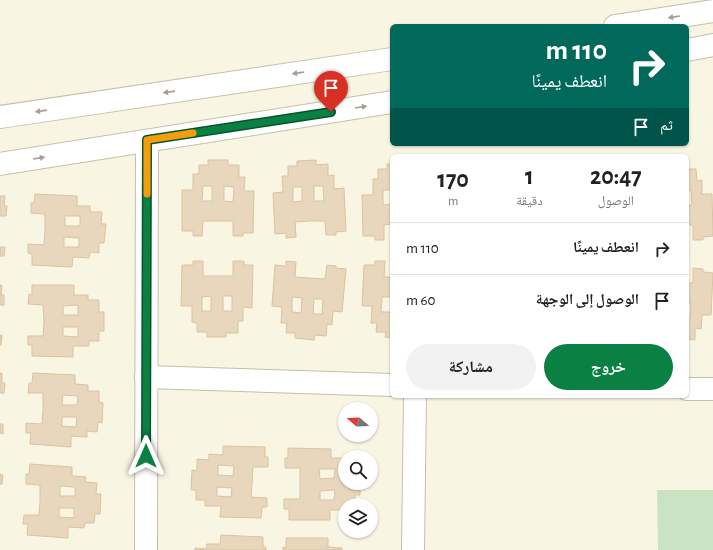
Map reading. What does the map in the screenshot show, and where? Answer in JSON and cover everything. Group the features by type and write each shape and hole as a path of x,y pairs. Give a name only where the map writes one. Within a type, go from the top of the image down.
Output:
{"street":[{"path":"628,24 713,11"},
{"path":"689,50 713,45"},
{"path":"0,117 390,59"},
{"path":"0,164 390,102"},
{"path":"146,550 147,140"},
{"path":"146,377 390,386"},
{"path":"689,389 713,389"},
{"path":"413,550 415,398"}],"green space":[{"path":"657,490 713,490 713,550 658,550"}],"building":[{"path":"208,160 228,160 228,165 239,165 239,177 245,177 244,191 254,191 253,233 243,233 243,236 233,236 233,221 203,221 202,236 193,236 193,231 182,231 182,190 193,190 193,174 199,174 199,165 208,165","holes":["203,186 212,186 212,201 202,201","224,186 234,187 233,202 224,201"]},
{"path":"316,160 316,165 328,164 328,176 334,175 334,189 344,188 346,231 336,232 336,235 326,235 325,221 309,221 295,222 296,237 286,238 286,233 275,234 273,193 283,192 282,176 288,176 288,166 297,166 297,161","holes":["314,186 323,186 324,201 314,201","293,187 302,187 302,201 293,202"]},
{"path":"387,164 390,164 390,190 383,190 383,205 390,204 390,224 384,225 384,240 375,240 375,236 363,236 362,195 373,195 373,179 378,179 378,169 387,169"},
{"path":"689,169 696,169 697,181 702,180 702,194 712,194 713,236 703,237 703,240 693,240 693,225 689,225 689,206 692,205 691,190 689,190"},
{"path":"35,194 77,196 77,206 90,206 90,212 102,212 101,224 106,224 104,243 99,243 99,253 90,252 89,258 73,257 72,267 32,265 32,254 28,253 28,244 44,245 45,230 45,214 31,213 31,203 34,203","holes":["65,216 80,216 80,226 65,226","64,237 79,238 79,247 64,247"]},
{"path":"0,196 5,196 4,206 7,206 6,216 0,216"},
{"path":"0,247 5,247 4,256 0,256"},
{"path":"193,261 203,261 203,276 233,276 233,261 244,261 244,265 253,265 252,308 243,307 243,321 238,321 238,333 226,333 226,337 207,337 207,332 197,332 197,323 192,322 192,306 181,306 182,265 193,265","holes":["211,296 211,311 202,311 202,297","223,296 232,296 232,311 223,311"]},
{"path":"286,261 296,262 295,277 325,279 327,265 346,269 342,312 333,311 332,325 327,324 326,336 315,335 314,340 295,338 295,333 286,333 287,323 281,323 282,307 272,306 275,265 286,266","holes":["292,297 302,298 301,313 292,312","314,299 323,299 322,314 313,314"]},
{"path":"375,261 385,261 384,277 390,277 390,297 382,297 381,312 390,312 390,338 385,337 386,332 376,332 377,323 371,323 372,306 362,306 364,265 375,265"},
{"path":"693,268 703,269 703,272 713,273 711,315 702,315 701,329 695,328 695,340 689,339 691,303 689,303 689,283 693,283"},
{"path":"0,285 2,285 1,295 4,295 4,305 0,305"},
{"path":"32,285 74,285 74,295 88,295 88,300 99,300 99,312 104,312 104,331 99,331 99,341 89,341 89,346 73,346 73,357 32,356 32,345 28,345 28,336 43,336 44,321 43,305 28,304 29,294 32,295","holes":["78,305 78,315 63,315 63,306","63,327 78,327 78,337 63,336"]},
{"path":"0,335 2,335 1,345 0,345"},
{"path":"0,373 2,373 2,383 5,383 4,393 0,393"},
{"path":"33,373 75,375 75,384 88,385 88,391 99,391 99,402 103,403 102,423 98,422 97,432 87,431 87,437 71,436 71,447 30,444 31,433 26,433 26,423 42,424 43,410 43,393 28,393 29,383 32,383","holes":["63,395 78,396 77,405 62,405","62,417 77,417 76,427 62,426"]},
{"path":"0,424 3,424 3,434 0,433"},
{"path":"223,446 265,447 265,457 268,457 268,467 253,467 251,497 267,498 267,507 262,507 261,518 220,517 221,506 205,506 205,500 196,500 196,490 191,490 192,470 197,471 197,459 209,460 209,454 223,455","holes":["218,465 234,466 233,476 218,475","217,487 232,488 231,497 217,496"]},
{"path":"288,448 331,449 331,458 338,458 338,490 360,490 360,495 355,495 355,498 338,498 338,510 330,510 330,520 289,520 289,509 284,509 284,499 300,499 300,468 285,468 285,458 288,458","holes":["319,469 335,469 334,478 320,479","335,490 334,500 320,500 320,491"]},
{"path":"30,464 72,467 72,476 86,477 85,482 97,483 96,494 101,494 100,514 95,514 94,523 85,523 84,528 68,527 68,538 27,535 28,524 23,524 24,515 39,515 40,501 40,485 26,484 26,474 29,474","holes":["60,486 75,487 75,496 60,496","59,508 74,508 74,518 59,517"]},
{"path":"0,474 3,475 2,484 0,484"},
{"path":"221,535 263,537 263,547 266,547 266,550 195,550 195,548 206,549 207,544 220,544"},
{"path":"286,538 328,538 328,547 342,548 342,550 283,550 283,547 286,548"}],"slow traffic":[{"path":"147,194 147,140 193,133"}],"route":[{"path":"146,456 147,140 331,112"}]}
